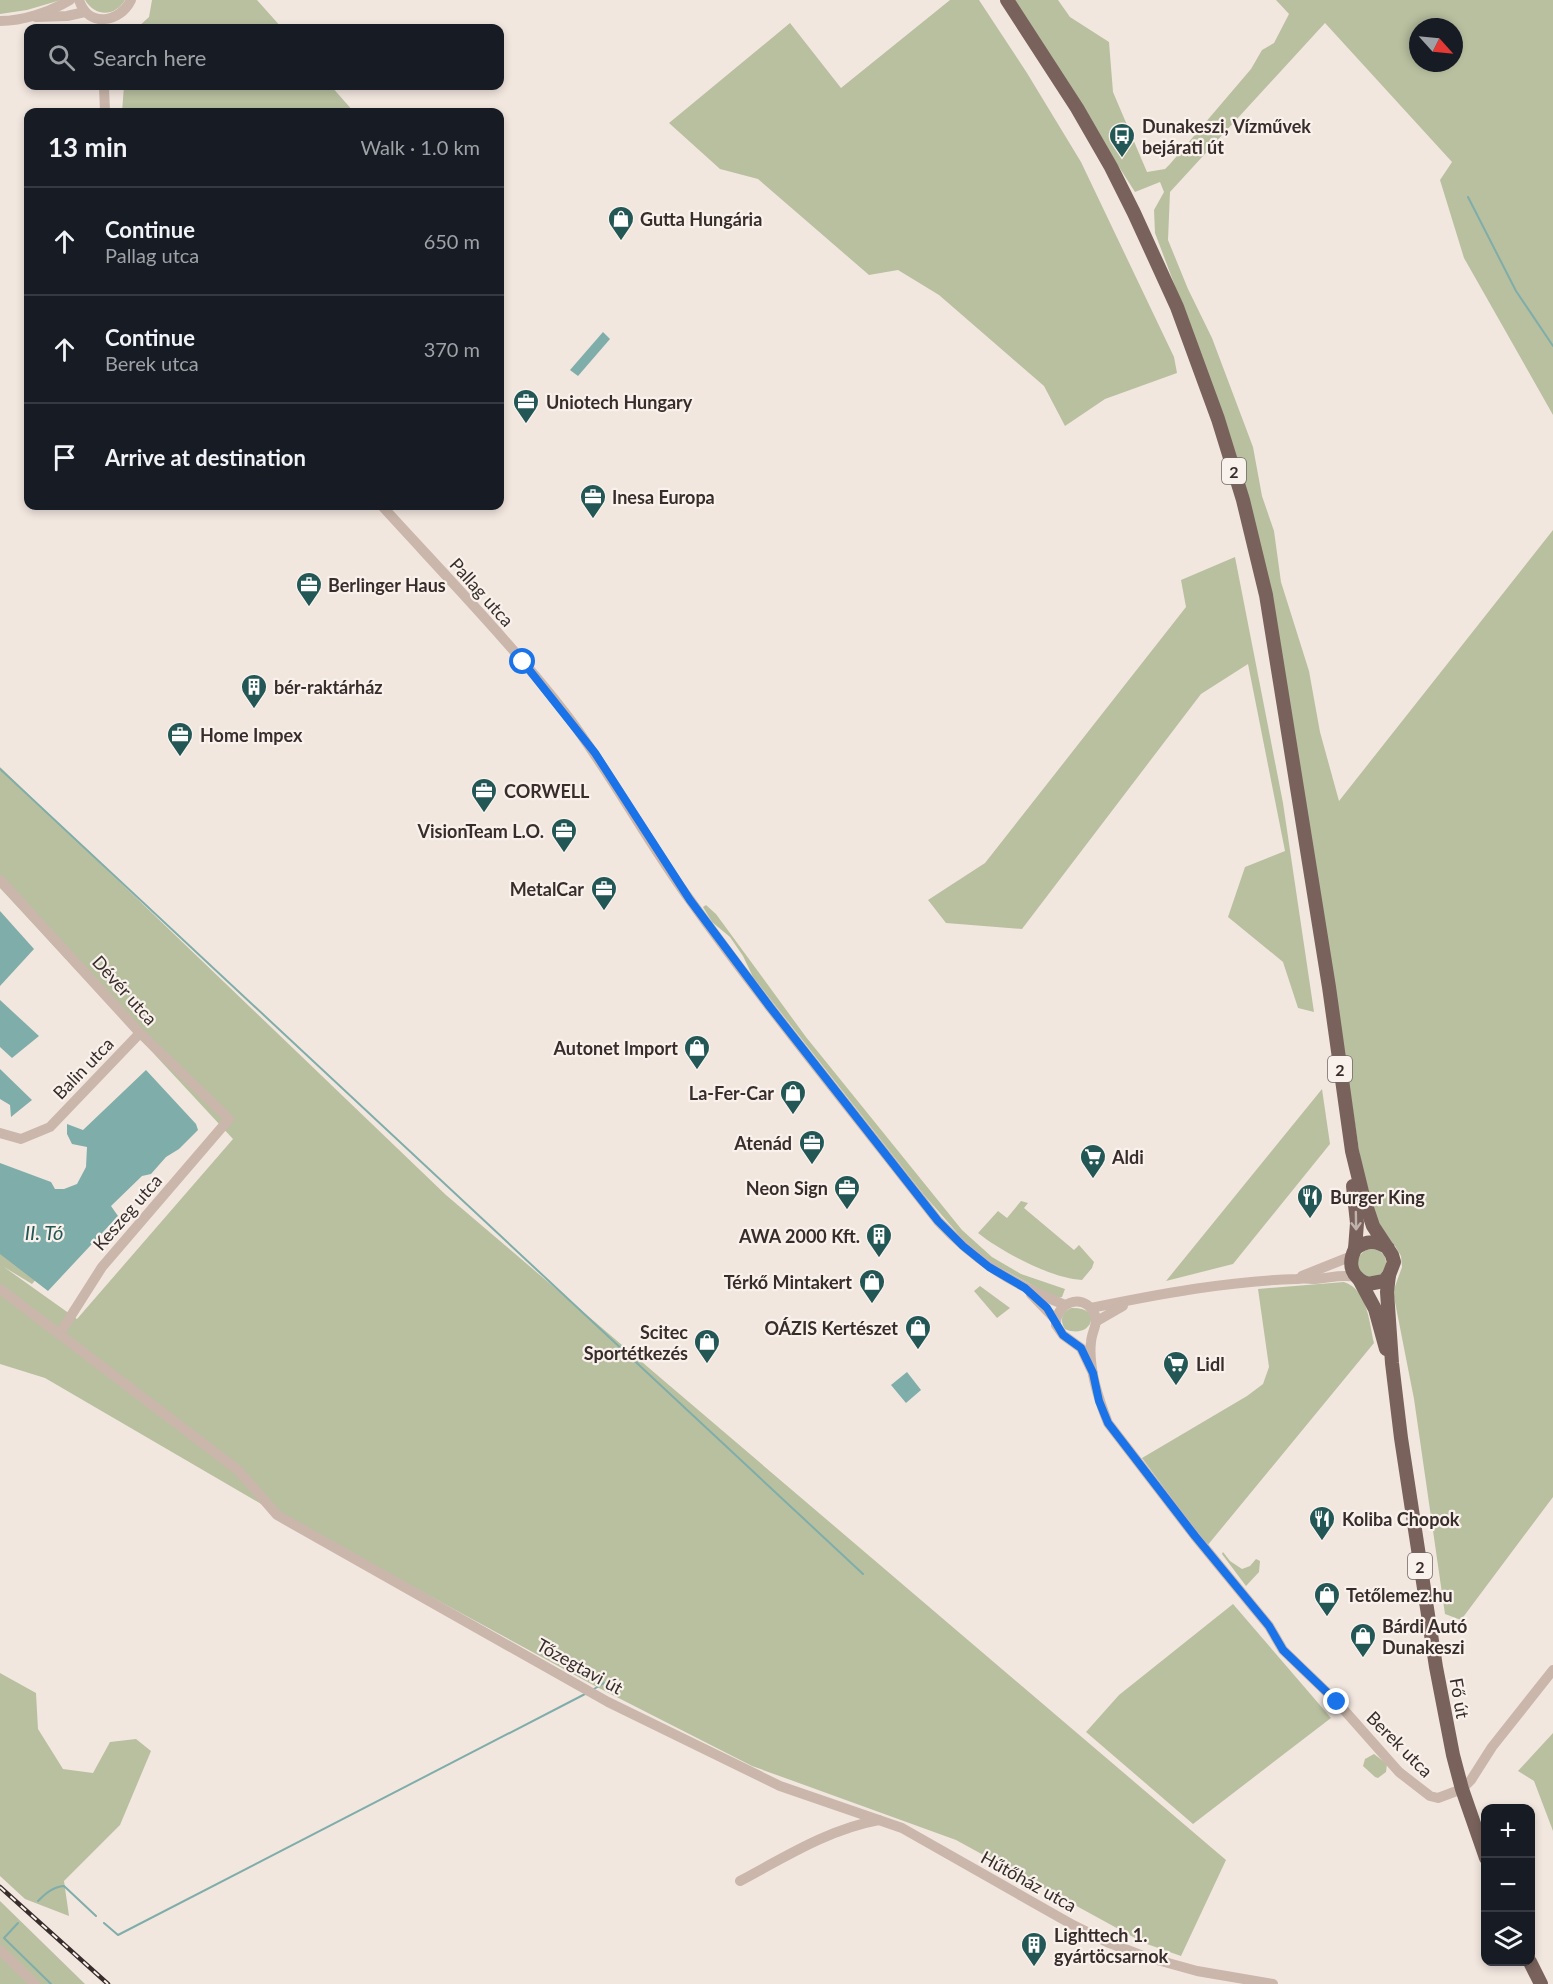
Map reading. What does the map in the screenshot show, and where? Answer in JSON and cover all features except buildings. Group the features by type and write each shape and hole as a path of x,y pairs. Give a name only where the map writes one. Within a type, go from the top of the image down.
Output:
{"main road":[{"name":"2","path":"1006,0 1077,108 1134,213 1178,307 1218,419 1243,500 1268,606 1329,987 1352,1151 1373,1226 1388,1248 1394,1262 1389,1275"},
{"name":"2","path":"1352,1151 1352,1182 1357,1223 1352,1271 1358,1279"},
{"path":"1353,1253 1361,1245 1375,1242 1388,1248"},
{"path":"1358,1279 1368,1284 1376,1284 1384,1281 1389,1275"},
{"name":"Fő út","path":"1389,1275 1387,1292 1392,1363 1401,1438 1436,1667 1450,1744 1481,1846"},
{"name":"Fő út","path":"1358,1279 1375,1309 1392,1363"},
{"path":"1532,1966 1541,1984"}],"street":[{"path":"0,21 27,17 70,0"},
{"path":"79,0 95,24"},
{"path":"114,24 131,0"},
{"path":"27,17 90,14 109,19 119,16"},
{"path":"104,90 105,108"},
{"name":"Pallag utca","path":"386,510 523,662 565,713 595,753 690,900 770,1007 938,1221 963,1246 989,1267 1025,1288 1065,1305"},
{"name":"Dévér utca","path":"0,880 140,1033 229,1119"},
{"name":"Balin utca","path":"0,1132 21,1139 50,1127 140,1033"},
{"name":"Keszeg utca","path":"60,1333 102,1267 229,1119"},
{"path":"1296,1278 1353,1253"},
{"path":"1142,1297 1110,1312 1078,1339 1070,1339 1058,1330 1057,1314 1065,1305 1080,1302 1091,1308 1142,1297 1202,1288 1343,1275 1358,1279"},
{"name":"Pallag utca","path":"1025,1288 1047,1308 1056,1320"},
{"name":"Tőzegtavi út","path":"0,1289 238,1470 277,1515 608,1702 780,1786 879,1820"},
{"path":"1091,1308 1095,1326"},
{"name":"Berek utca","path":"1095,1326 1090,1343 1093,1373 1099,1401 1108,1423 1195,1536 1269,1626 1283,1650 1337,1702 1399,1772 1422,1790 1438,1798 1462,1789"},
{"name":"Berek utca","path":"1070,1339 1081,1348 1093,1373"},
{"path":"1462,1789 1553,1670"},
{"path":"740,1881 810,1844 854,1825 879,1820"},
{"name":"Hűtőház utca","path":"879,1820 902,1828 1073,1924 1143,1956 1238,1981 1273,1984"},
{"path":"0,1950 35,1984"}],"green space":[{"path":"0,0 61,0 27,10 0,14"},
{"path":"85,0 125,0 116,10 105,13 94,10"},
{"path":"152,0 257,0 278,24 141,24 149,17"},
{"path":"950,0 979,0 1027,73 1081,162 1174,357 1177,373 1105,399 1065,426 1044,386 939,295 898,270 869,275 758,179 720,169 669,123 790,23 841,88"},
{"path":"1012,0 1058,0 1070,17 1109,42 1113,92 1147,172 1165,169 1170,164 1251,69 1262,50 1274,43 1289,14 1276,0 1553,0 1553,415 1464,258 1440,180 1452,162 1325,23 1170,192 1168,240 1188,289 1212,338 1253,447 1262,496 1274,531 1281,582 1309,671 1320,732 1339,801 1553,530 1553,1497 1461,1620 1445,1614 1414,1399 1393,1292 1402,1267 1401,1256 1379,1228 1361,1163 1273,599 1178,294 1155,233 1154,210 1164,192 1160,182 1135,192"},
{"path":"124,90 335,90 350,108 122,108"},
{"path":"1235,557 1283,803 1314,1012 1298,1008 1283,962 1228,917 1245,867 1285,851 1248,664 1201,694 1022,929 946,923 928,900 985,863 1186,607 1181,580"},
{"path":"0,767 446,1195 1226,1860 1181,1956 1144,1943 956,1840 752,1766 595,1686 268,1508 45,1378 0,1364 0,1200 92,1213 32,1284 4,1267 77,1319 233,1139 0,888"},
{"path":"706,905 716,914 806,1037 962,1230 992,1257 1021,1274 1065,1289 1062,1297 1050,1295 988,1261 960,1236 925,1196 753,977 730,937 712,922 703,907"},
{"path":"1322,1089 1330,1144 1233,1264 1166,1281"},
{"path":"1021,1201 1028,1203 1024,1208 1074,1250 1079,1245 1094,1262 1082,1280 1056,1274 1027,1263 978,1233 998,1211 1007,1218"},
{"path":"1372,1249 1382,1253 1386,1263 1382,1273 1372,1277 1362,1273 1358,1263 1362,1253"},
{"path":"1344,1282 1352,1286 1363,1299 1374,1343 1207,1546 1142,1458 1247,1396 1263,1384 1269,1367 1258,1289"},
{"path":"980,1286 1010,1308 997,1318 974,1291"},
{"path":"1071,1308 1088,1312 1091,1317 1087,1327 1074,1331 1065,1329 1062,1317"},
{"path":"1223,1552 1230,1561 1242,1569 1250,1566 1256,1559 1260,1561 1259,1572 1246,1586 1222,1554"},
{"path":"1233,1604 1331,1718 1193,1824 1086,1732 1119,1695"},
{"path":"0,1673 36,1693 38,1729 63,1769 93,1773 110,1742 136,1739 151,1751 120,1825 64,1881 69,1916 25,1899 0,1876"},
{"path":"1553,1733 1553,1831 1534,1781 1518,1771"},
{"path":"1374,1754 1387,1764 1386,1772 1378,1778 1363,1766 1365,1759"},
{"path":"0,1901 85,1984 40,1984 0,1946"},
{"path":"0,1953 33,1984 0,1984"}],"water":[{"path":"603,332 610,339 578,376 570,370"},
{"path":"0,911 34,949 0,986"},
{"path":"0,1000 39,1036 12,1058 0,1047"},
{"path":"0,1069 32,1100 11,1117 10,1105 0,1099"},
{"name":"II. Tó","path":"146,1070 196,1124 198,1130 179,1149 166,1157 151,1174 142,1176 111,1206 118,1216 48,1291 0,1254 0,1163 51,1182 55,1189 64,1189 77,1184 86,1167 87,1147 72,1144 67,1134 67,1124 83,1130"},
{"path":"907,1372 921,1390 906,1403 891,1385"}],"waterway":[{"path":"1468,197 1516,291 1553,346"},
{"path":"0,769 863,1574"},
{"path":"594,1689 604,1683"},
{"path":"104,1923 118,1935 587,1693"},
{"path":"38,1901 50,1891 64,1886 96,1916"},
{"path":"18,1923 4,1938 51,1984"}],"railway":[{"path":"0,1887 108,1984"}],"place":[{"name":"Dunakeszi, Vízművek bejárati út","path":"1122,159"},
{"name":"Gutta Hungária","path":"621,242"},
{"name":"Uniotech Hungary","path":"526,425"},
{"name":"Inesa Europa","path":"593,520"},
{"name":"Berlinger Haus","path":"309,608"},
{"name":"bér-raktárház","path":"254,710"},
{"name":"Home Impex","path":"180,758"},
{"name":"CORWELL","path":"484,814"},
{"name":"VisionTeam L.O.","path":"564,854"},
{"name":"MetalCar","path":"604,912"},
{"name":"Autonet Import","path":"697,1071"},
{"name":"La-Fer-Car","path":"793,1116"},
{"name":"Atenád","path":"812,1166"},
{"name":"Aldi","path":"1093,1180"},
{"name":"Neon Sign","path":"847,1211"},
{"name":"Burger King","path":"1310,1220"},
{"name":"AWA 2000 Kft.","path":"879,1259"},
{"name":"Térkő Mintakert","path":"872,1305"},
{"name":"OÁZIS Kertészet","path":"918,1351"},
{"name":"Scitec Sportétkezés","path":"707,1365"},
{"name":"Lidl","path":"1176,1387"},
{"name":"Koliba Chopok","path":"1322,1542"},
{"name":"Tetőlemez.hu","path":"1327,1618"},
{"name":"Bárdi Autó Dunakeszi","path":"1363,1659"},
{"name":"Lighttech 1. gyártöcsarnok","path":"1034,1968"}],"route":[{"path":"523,662 595,753 690,900 770,1007 938,1221 963,1246 989,1267 1025,1288 1047,1308 1056,1320 1058,1330 1081,1348 1093,1373 1099,1401 1108,1423 1195,1536 1269,1626 1283,1650 1337,1702"}]}
